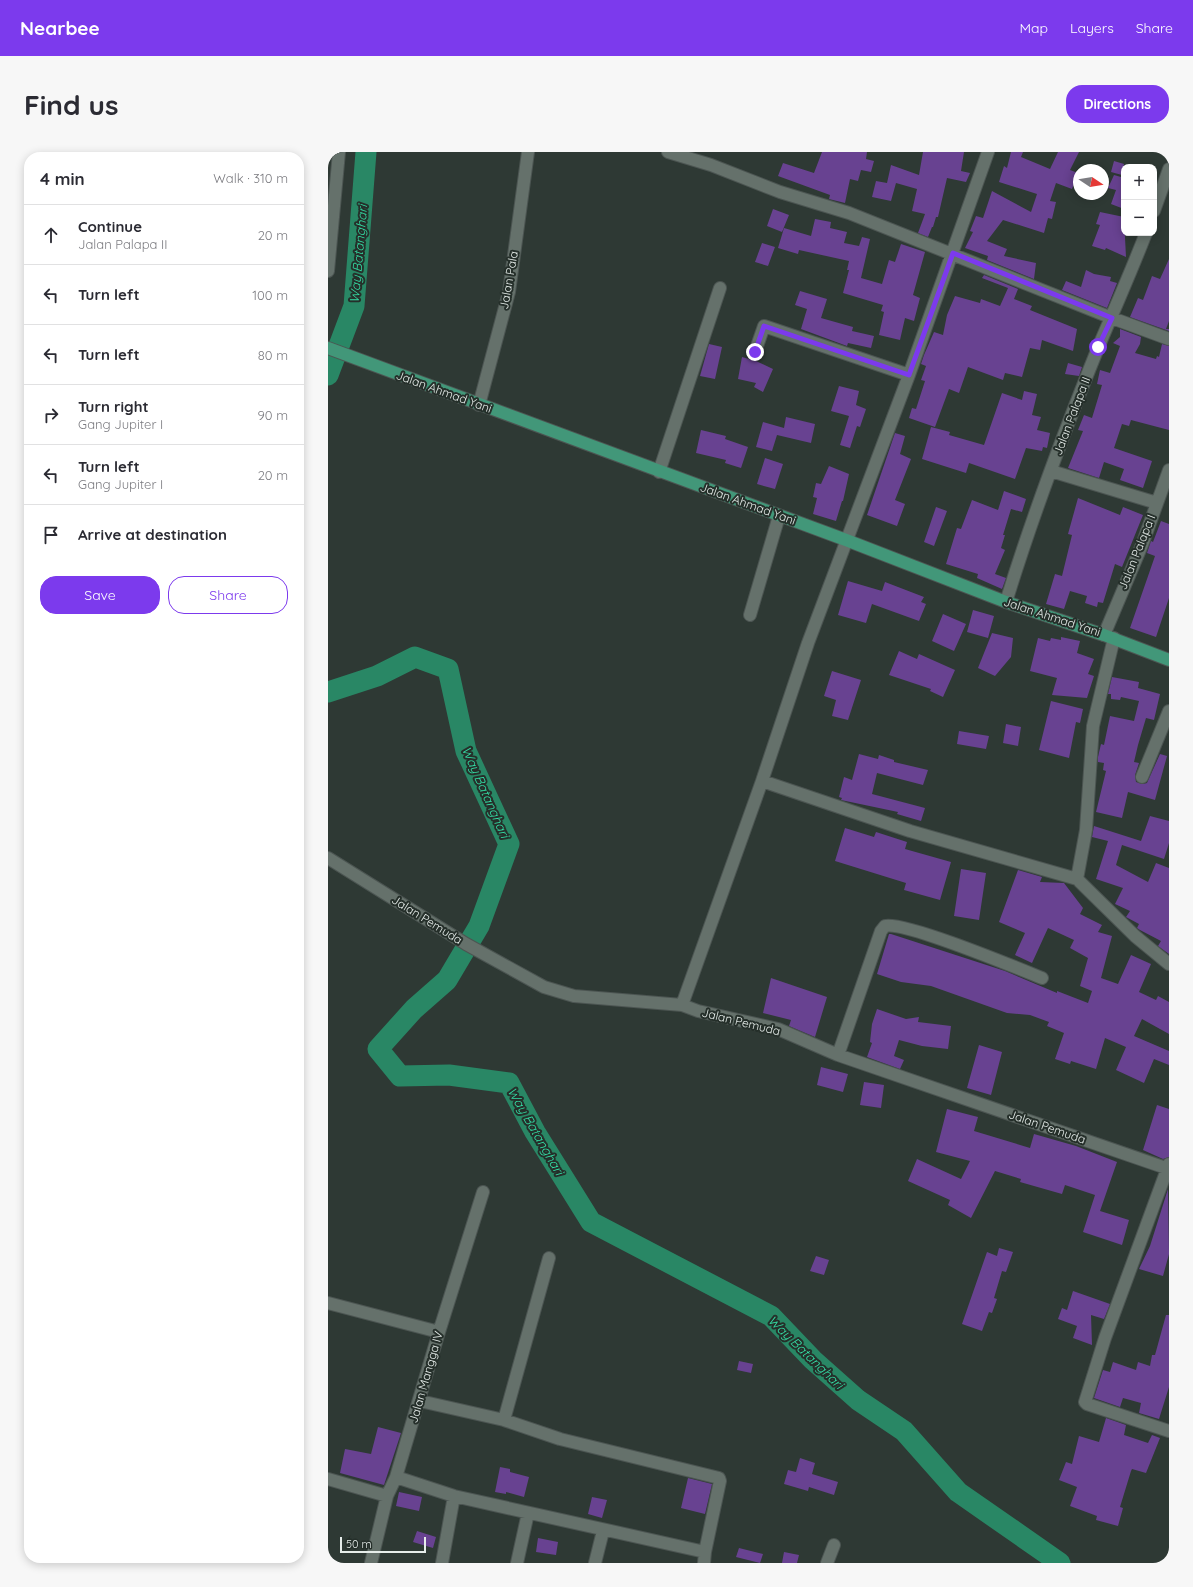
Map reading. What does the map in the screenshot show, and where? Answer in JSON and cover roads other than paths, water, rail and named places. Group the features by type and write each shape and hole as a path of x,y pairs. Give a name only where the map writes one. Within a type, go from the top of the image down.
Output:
{"main road":[{"name":"Jalan Ahmad Yani","path":"328,348 380,369 846,540 1006,602 1109,636 1169,660"}],"street":[{"path":"328,271 339,152"},
{"name":"Jalan Pala","path":"480,405 509,292 528,152"},
{"path":"668,152 711,165 780,192 849,213 953,253 1112,318 1169,339"},
{"path":"682,1005 762,781 808,642 909,375 988,152"},
{"path":"1157,202 1169,168"},
{"name":"Jalan Palapa II","path":"1006,602 1022,549 1098,347 1112,318 1145,236"},
{"path":"659,472 720,288"},
{"path":"755,352 764,326 909,375"},
{"path":"1051,471 1157,503"},
{"name":"Jalan Palapa I","path":"1077,879 1086,830 1093,726 1109,636 1168,475"},
{"path":"750,615 779,516"},
{"path":"1142,777 1169,711"},
{"path":"762,781 910,831 1077,879 1136,936 1169,964"},
{"name":"Jalan Pemuda","path":"328,858 466,944 544,987 574,996 682,1005 698,1012 778,1029 838,1055 1169,1167"},
{"path":"838,1055 881,931 885,926 895,925 917,932 1042,978"},
{"path":"1169,1167 1130,1266 1085,1402 1087,1404 1169,1431"},
{"name":"Jalan Mangga IV","path":"371,1563 387,1496 396,1477 420,1401 438,1332 483,1192"},
{"path":"504,1420 549,1258"},
{"path":"328,1304 438,1332"},
{"path":"396,1477 454,1496 603,1531 704,1558 720,1481 719,1478 560,1439 504,1420 420,1401"},
{"path":"328,1479 387,1496"},
{"path":"442,1563 454,1496"},
{"path":"517,1563 528,1513"},
{"path":"595,1563 603,1531"},
{"path":"827,1563 834,1545"}],"waterway":[{"name":"Way Batanghari","path":"328,375 354,306 366,152"},
{"name":"Way Batanghari","path":"328,692 377,676 415,657 448,669 466,751 509,844 479,926 447,980 414,1009 378,1049 400,1076 449,1075 509,1083 535,1132 591,1222 771,1316 813,1360 858,1400 904,1431 958,1492 1060,1563"}]}
